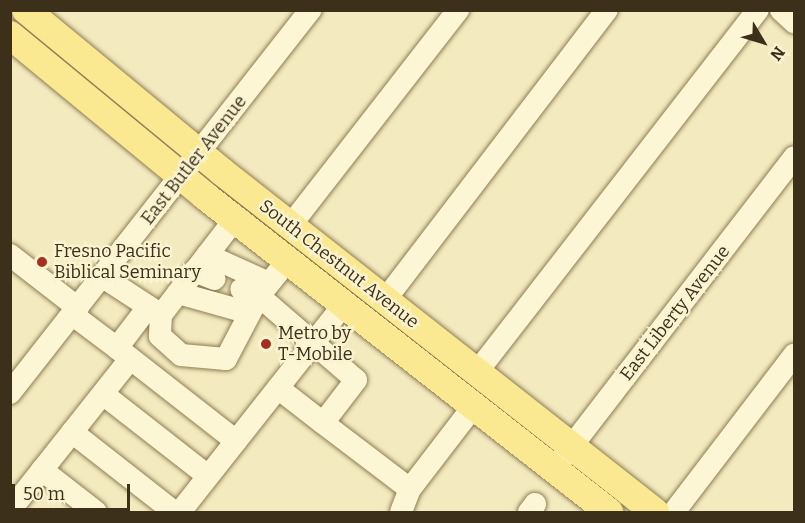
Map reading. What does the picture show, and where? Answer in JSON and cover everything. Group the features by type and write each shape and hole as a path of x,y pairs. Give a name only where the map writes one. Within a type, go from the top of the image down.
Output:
{"main road":[{"name":"South Chestnut Avenue","path":"26,10 290,226 655,513"},
{"name":"South Chestnut Avenue","path":"10,35 181,176 609,513"}],"street":[{"name":"East Butler Avenue","path":"10,393 310,10"},
{"path":"290,226 458,10"},
{"path":"385,300 608,10"},
{"path":"477,372 758,10"},
{"path":"781,10 795,22"},
{"name":"East Liberty Avenue","path":"554,469 795,157"},
{"path":"14,509 103,394 124,354 155,311 205,268 235,219"},
{"path":"10,255 124,354 236,441"},
{"path":"103,277 155,311 160,336 181,355 226,359 238,343 254,295 288,260"},
{"path":"205,268 254,295 356,380 323,423"},
{"path":"178,293 254,295"},
{"path":"180,513 344,304"},
{"path":"674,513 795,355"},
{"path":"278,387 410,489"},
{"path":"103,394 208,476"},
{"path":"400,513 410,489 473,406"},
{"path":"72,432 174,513"},
{"path":"42,470 96,513"}],"place":[{"name":"Fresno Pacific Biblical Seminary","path":"42,262"},
{"name":"Metro by T-Mobile","path":"266,344"}]}
